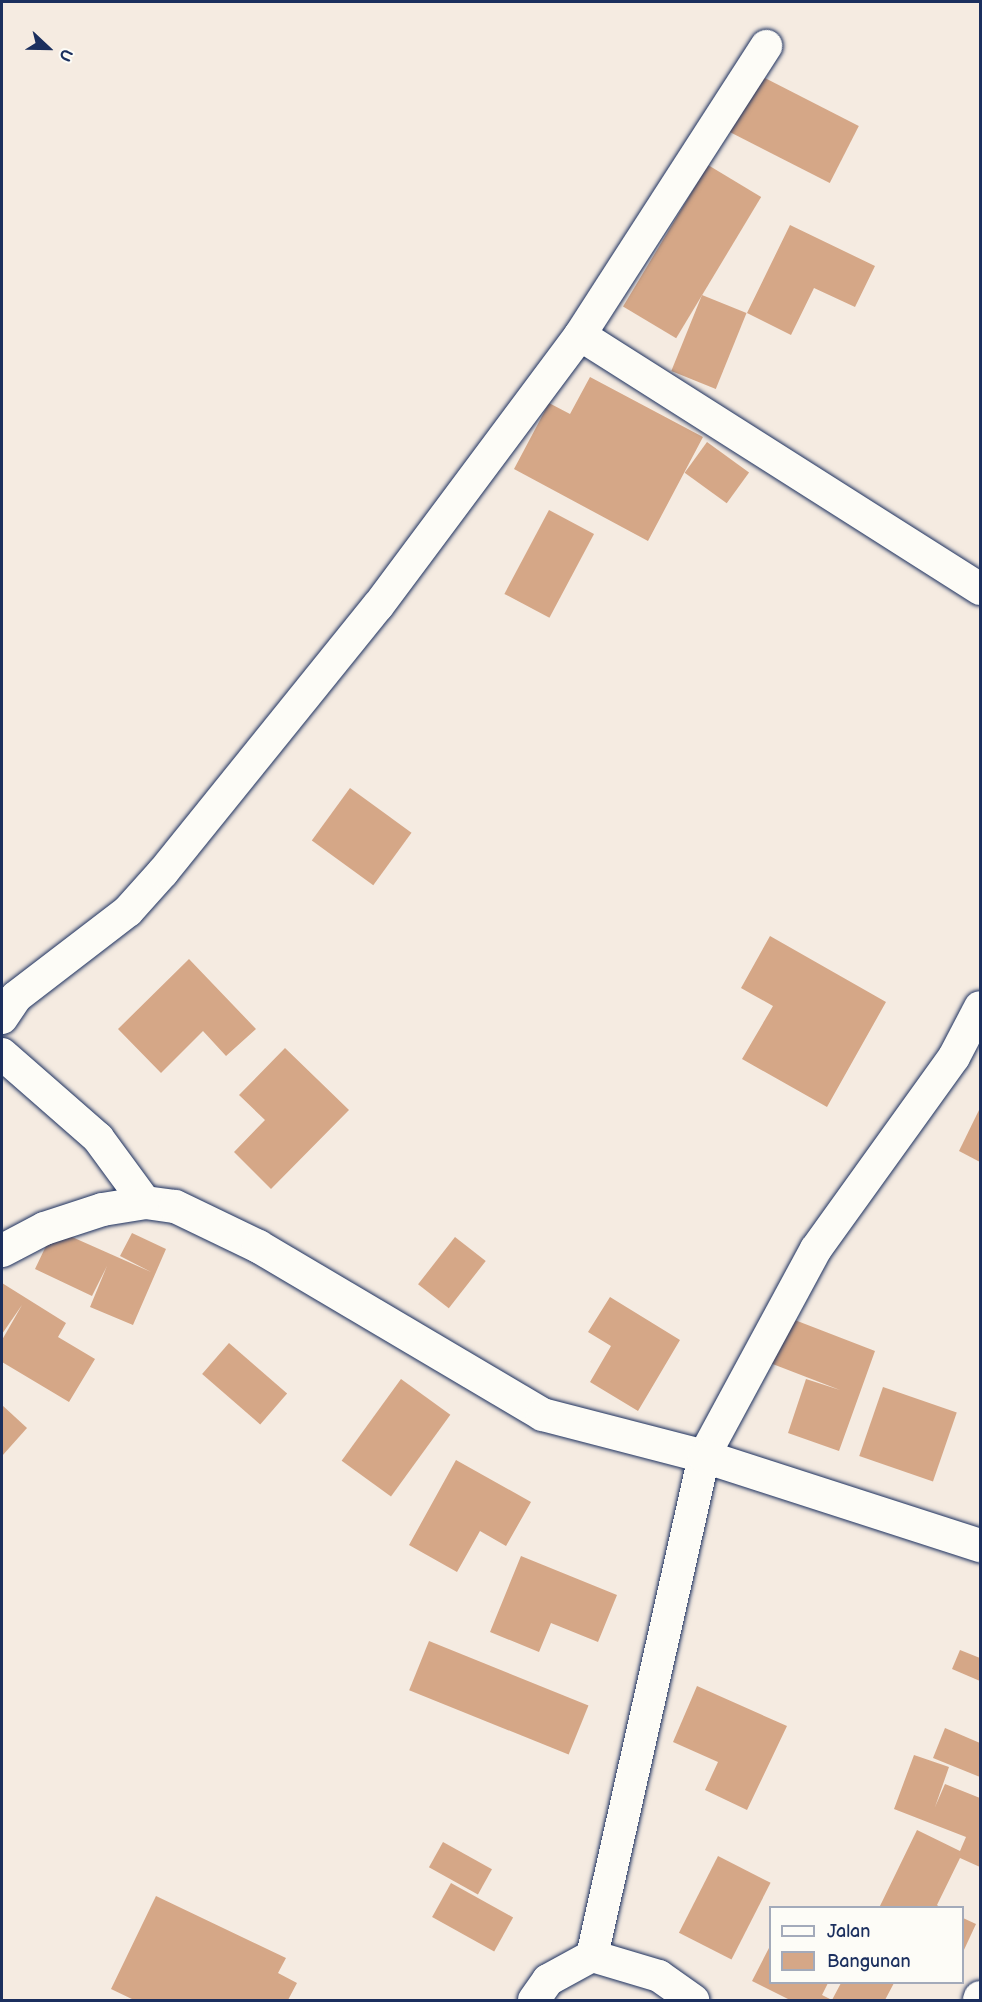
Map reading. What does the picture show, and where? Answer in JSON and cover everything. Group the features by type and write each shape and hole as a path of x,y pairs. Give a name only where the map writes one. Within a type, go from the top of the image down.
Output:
{"street":[{"path":"2,1017 16,997 128,911 163,872 378,606 580,335 766,46"},
{"path":"580,335 981,589"},
{"path":"592,1956 704,1456 816,1249 954,1057 981,1007"},
{"path":"2,1054 98,1138 145,1202"},
{"path":"2,1250 44,1228 145,1202 175,1206 250,1241 523,1405 573,1424 704,1456 981,1545"},
{"path":"534,2001 548,1980 592,1956 660,1976 693,2001"}],"building":[{"path":"751,71 859,126 830,183 722,128"},
{"path":"708,165 761,197 676,338 623,306"},
{"path":"790,225 875,266 855,307 814,288 791,335 747,313"},
{"path":"702,295 747,313 716,389 671,371"},
{"path":"590,377 703,437 648,541 514,469 549,403 570,414"},
{"path":"707,442 749,473 727,503 685,473"},
{"path":"549,510 594,534 549,618 504,594"},
{"path":"350,788 411,833 373,885 312,841"},
{"path":"770,936 886,1002 827,1107 742,1059 773,1006 741,988"},
{"path":"189,959 256,1029 226,1056 203,1031 161,1073 118,1029"},
{"path":"285,1048 349,1110 271,1189 234,1152 265,1120 239,1095"},
{"path":"980,1108 980,1162 959,1151"},
{"path":"54,1229 151,1272 120,1256 132,1233 166,1249 133,1325 90,1307 107,1266 92,1296 35,1269"},
{"path":"455,1237 486,1261 449,1308 418,1284"},
{"path":"2,1283 66,1323 58,1337 95,1359 69,1402 2,1362 2,1340 22,1305 2,1334"},
{"path":"610,1297 680,1340 638,1411 590,1382 611,1346 588,1332"},
{"path":"787,1317 875,1351 839,1451 788,1433 806,1379 840,1390 770,1363"},
{"path":"229,1343 287,1394 260,1424 202,1374"},
{"path":"401,1379 450,1415 391,1497 342,1461"},
{"path":"883,1387 957,1412 933,1481 859,1456"},
{"path":"2,1405 27,1428 2,1456"},
{"path":"456,1460 531,1502 506,1546 480,1531 457,1572 409,1545"},
{"path":"521,1556 617,1595 598,1642 551,1623 539,1652 490,1632"},
{"path":"429,1641 588,1705 569,1755 409,1690"},
{"path":"960,1650 980,1658 980,1681 952,1669"},
{"path":"697,1686 787,1726 747,1810 705,1790 718,1762 673,1742"},
{"path":"945,1728 980,1743 980,1777 933,1758"},
{"path":"914,1755 949,1767 935,1807 945,1784 980,1798 980,1867 960,1858 938,1906 880,1906 917,1830 960,1851 966,1837 894,1809"},
{"path":"443,1842 492,1869 478,1895 429,1867"},
{"path":"718,1856 771,1883 732,1959 679,1933"},
{"path":"451,1883 513,1917 494,1952 432,1917"},
{"path":"156,1896 286,1958 278,1973 297,1983 288,2000 134,2000 111,1989"},
{"path":"964,1918 976,1924 964,1950"},
{"path":"769,1948 769,1984 828,1984 822,1995 832,2000 790,2000 752,1981"},
{"path":"840,1984 893,1984 885,2000 832,2000"}]}
